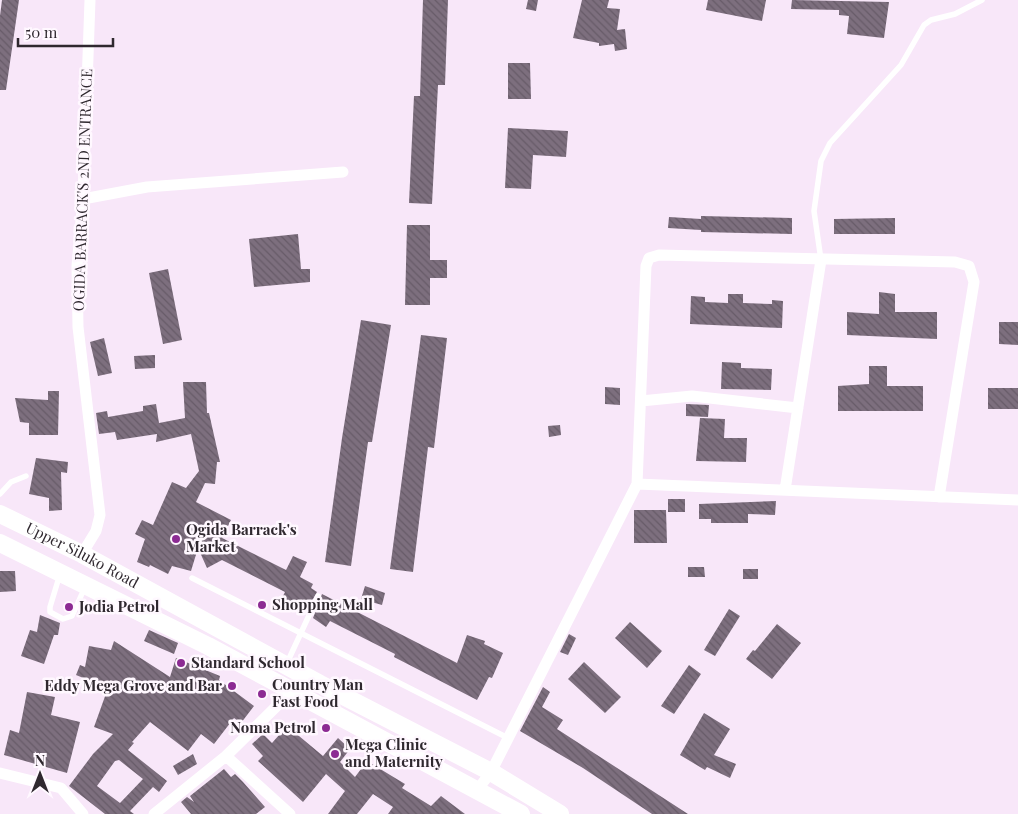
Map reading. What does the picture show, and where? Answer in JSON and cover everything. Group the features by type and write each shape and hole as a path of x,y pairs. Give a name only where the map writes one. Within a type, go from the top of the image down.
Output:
{"main road":[{"name":"Upper Siluko Road","path":"0,514 82,554 286,665 491,772 560,814"},
{"name":"Upper Siluko Road","path":"0,543 86,584 293,690 521,814"}],"street":[{"name":"OGIDA BARRACK'S 2ND ENTRANCE","path":"82,554 96,531 100,515 78,327 77,266 83,199 90,0"},
{"path":"83,199 147,187 343,172"},
{"path":"478,789 491,772 637,484 646,266 649,258 659,255 955,262 969,266 974,282 939,497"},
{"path":"785,490 822,260"},
{"path":"641,401 692,396 798,408"},
{"path":"637,484 1018,500"},
{"path":"154,814 226,756 293,690"},
{"path":"226,756 290,814"},
{"path":"0,772 61,788 83,814"}],"lane":[{"path":"822,260 814,211 821,161 830,143 901,64 924,25 931,20 955,14 982,0"},
{"path":"0,494 11,482 26,476"},
{"path":"60,572 50,607 50,612 54,615 63,619 72,616 86,584"},
{"path":"192,578 508,738"},
{"path":"286,665 318,596"}],"building":[{"path":"2,0 19,0 6,90 0,90 0,16"},
{"path":"423,0 448,0 445,85 438,85 432,204 409,203 414,96 420,96"},
{"path":"528,0 538,0 536,11 526,9"},
{"path":"582,0 609,0 607,8 620,9 617,30 625,29 627,49 615,51 614,44 599,46 599,43 573,38"},
{"path":"708,0 766,0 762,21 706,10"},
{"path":"792,0 889,2 884,38 847,34 849,16 839,15 839,10 791,9"},
{"path":"508,63 530,63 531,99 508,99"},
{"path":"508,128 568,131 566,157 533,155 531,189 505,188"},
{"path":"701,216 792,218 792,234 701,232 701,230 668,228 669,217 701,219"},
{"path":"895,218 895,234 834,234 834,219"},
{"path":"407,225 430,225 430,260 447,260 447,278 430,278 430,305 405,305"},
{"path":"298,234 301,269 310,269 310,282 254,287 249,239"},
{"path":"168,269 182,340 163,344 149,273"},
{"path":"879,292 895,294 895,312 937,312 937,339 847,335 847,312 879,314"},
{"path":"728,294 743,294 743,303 772,304 772,300 783,301 782,328 690,324 691,296 705,297 705,302 728,303"},
{"path":"361,320 391,325 372,442 368,442 351,566 325,562"},
{"path":"999,322 1018,322 1018,345 999,344"},
{"path":"421,335 447,338 434,448 428,447 413,572 390,569"},
{"path":"104,338 112,373 98,376 90,342"},
{"path":"155,355 155,368 135,369 134,356"},
{"path":"722,362 741,363 741,368 772,369 771,390 721,389"},
{"path":"869,366 887,366 887,386 923,386 923,411 838,411 838,386 869,384"},
{"path":"183,382 206,382 207,413 209,413 220,462 217,462 215,484 205,483 196,502 231,520 222,538 286,570 293,556 307,562 300,577 313,584 311,588 317,592 305,613 281,600 285,592 222,560 207,568 198,548 191,571 172,566 168,574 150,565 149,567 137,562 145,539 135,534 142,520 153,525 172,482 186,488 199,471 191,434 156,442 157,434 117,440 115,432 99,434 96,413 107,411 108,417 143,411 143,406 156,404 159,423 185,418"},
{"path":"605,387 620,388 620,405 605,404"},
{"path":"988,388 1018,388 1018,409 988,409"},
{"path":"48,391 59,391 58,435 29,435 29,423 20,422 15,398 48,400"},
{"path":"686,404 709,405 708,417 686,416"},
{"path":"700,418 725,419 724,438 747,438 746,462 696,461"},
{"path":"560,425 561,435 549,437 548,426"},
{"path":"36,458 68,462 67,473 61,472 62,510 49,511 49,498 29,494"},
{"path":"668,499 685,499 685,512 668,512"},
{"path":"776,501 775,515 748,514 748,523 711,523 711,519 699,519 699,504"},
{"path":"634,510 666,510 667,543 634,543"},
{"path":"688,567 704,567 705,577 688,577"},
{"path":"743,569 758,569 758,579 743,579"},
{"path":"0,571 15,571 16,591 0,592"},
{"path":"365,586 385,593 382,605 361,599"},
{"path":"322,594 457,663 467,635 485,641 484,644 503,653 492,678 489,677 477,700 394,657 395,654 330,621 326,627 313,618"},
{"path":"729,609 740,616 715,656 704,650"},
{"path":"40,615 60,623 58,635 54,635 44,664 21,656 30,630 37,632"},
{"path":"630,622 662,651 647,668 615,638"},
{"path":"777,624 801,643 772,679 746,659"},
{"path":"149,630 178,643 174,654 144,641"},
{"path":"569,634 576,638 568,655 560,652"},
{"path":"114,641 170,677 176,658 220,676 219,680 254,706 241,723 234,718 214,744 201,734 188,751 150,722 132,742 134,743 128,750 167,781 159,792 153,787 130,811 134,814 105,814 69,786 93,754 113,734 94,727 108,688 76,675 80,665 85,667 89,646 111,650","holes":["119,760 143,779 120,803 97,786 115,761"]},
{"path":"584,662 621,697 605,713 568,679"},
{"path":"689,665 701,674 674,714 661,706"},
{"path":"543,687 550,692 542,707 563,720 557,729 688,814 652,814 583,768 520,731"},
{"path":"27,692 55,697 51,715 80,722 67,773 4,755 10,730 19,733"},
{"path":"704,713 730,729 714,755 736,764 730,778 707,767 705,770 680,755"},
{"path":"287,726 323,756 338,738 350,749 340,762 355,777 367,761 405,784 402,788 431,806 441,796 465,814 388,814 393,807 373,794 357,814 328,814 345,791 326,774 303,802 258,761 263,756 252,744 263,734 272,743"},
{"path":"193,754 197,764 178,775 173,766"},
{"path":"224,769 231,777 235,774 265,807 256,814 191,814 181,802 187,797 194,802 190,796"}],"place":[{"name":"Ogida Barrack's Market","path":"176,539"},
{"name":"Shopping Mall","path":"262,605"},
{"name":"Jodia Petrol","path":"69,607"},
{"name":"Standard School","path":"181,663"},
{"name":"Eddy Mega Grove and Bar","path":"232,686"},
{"name":"Country Man Fast Food","path":"262,694"},
{"name":"Noma Petrol","path":"326,728"},
{"name":"Mega Clinic and Maternity","path":"335,754"}]}
